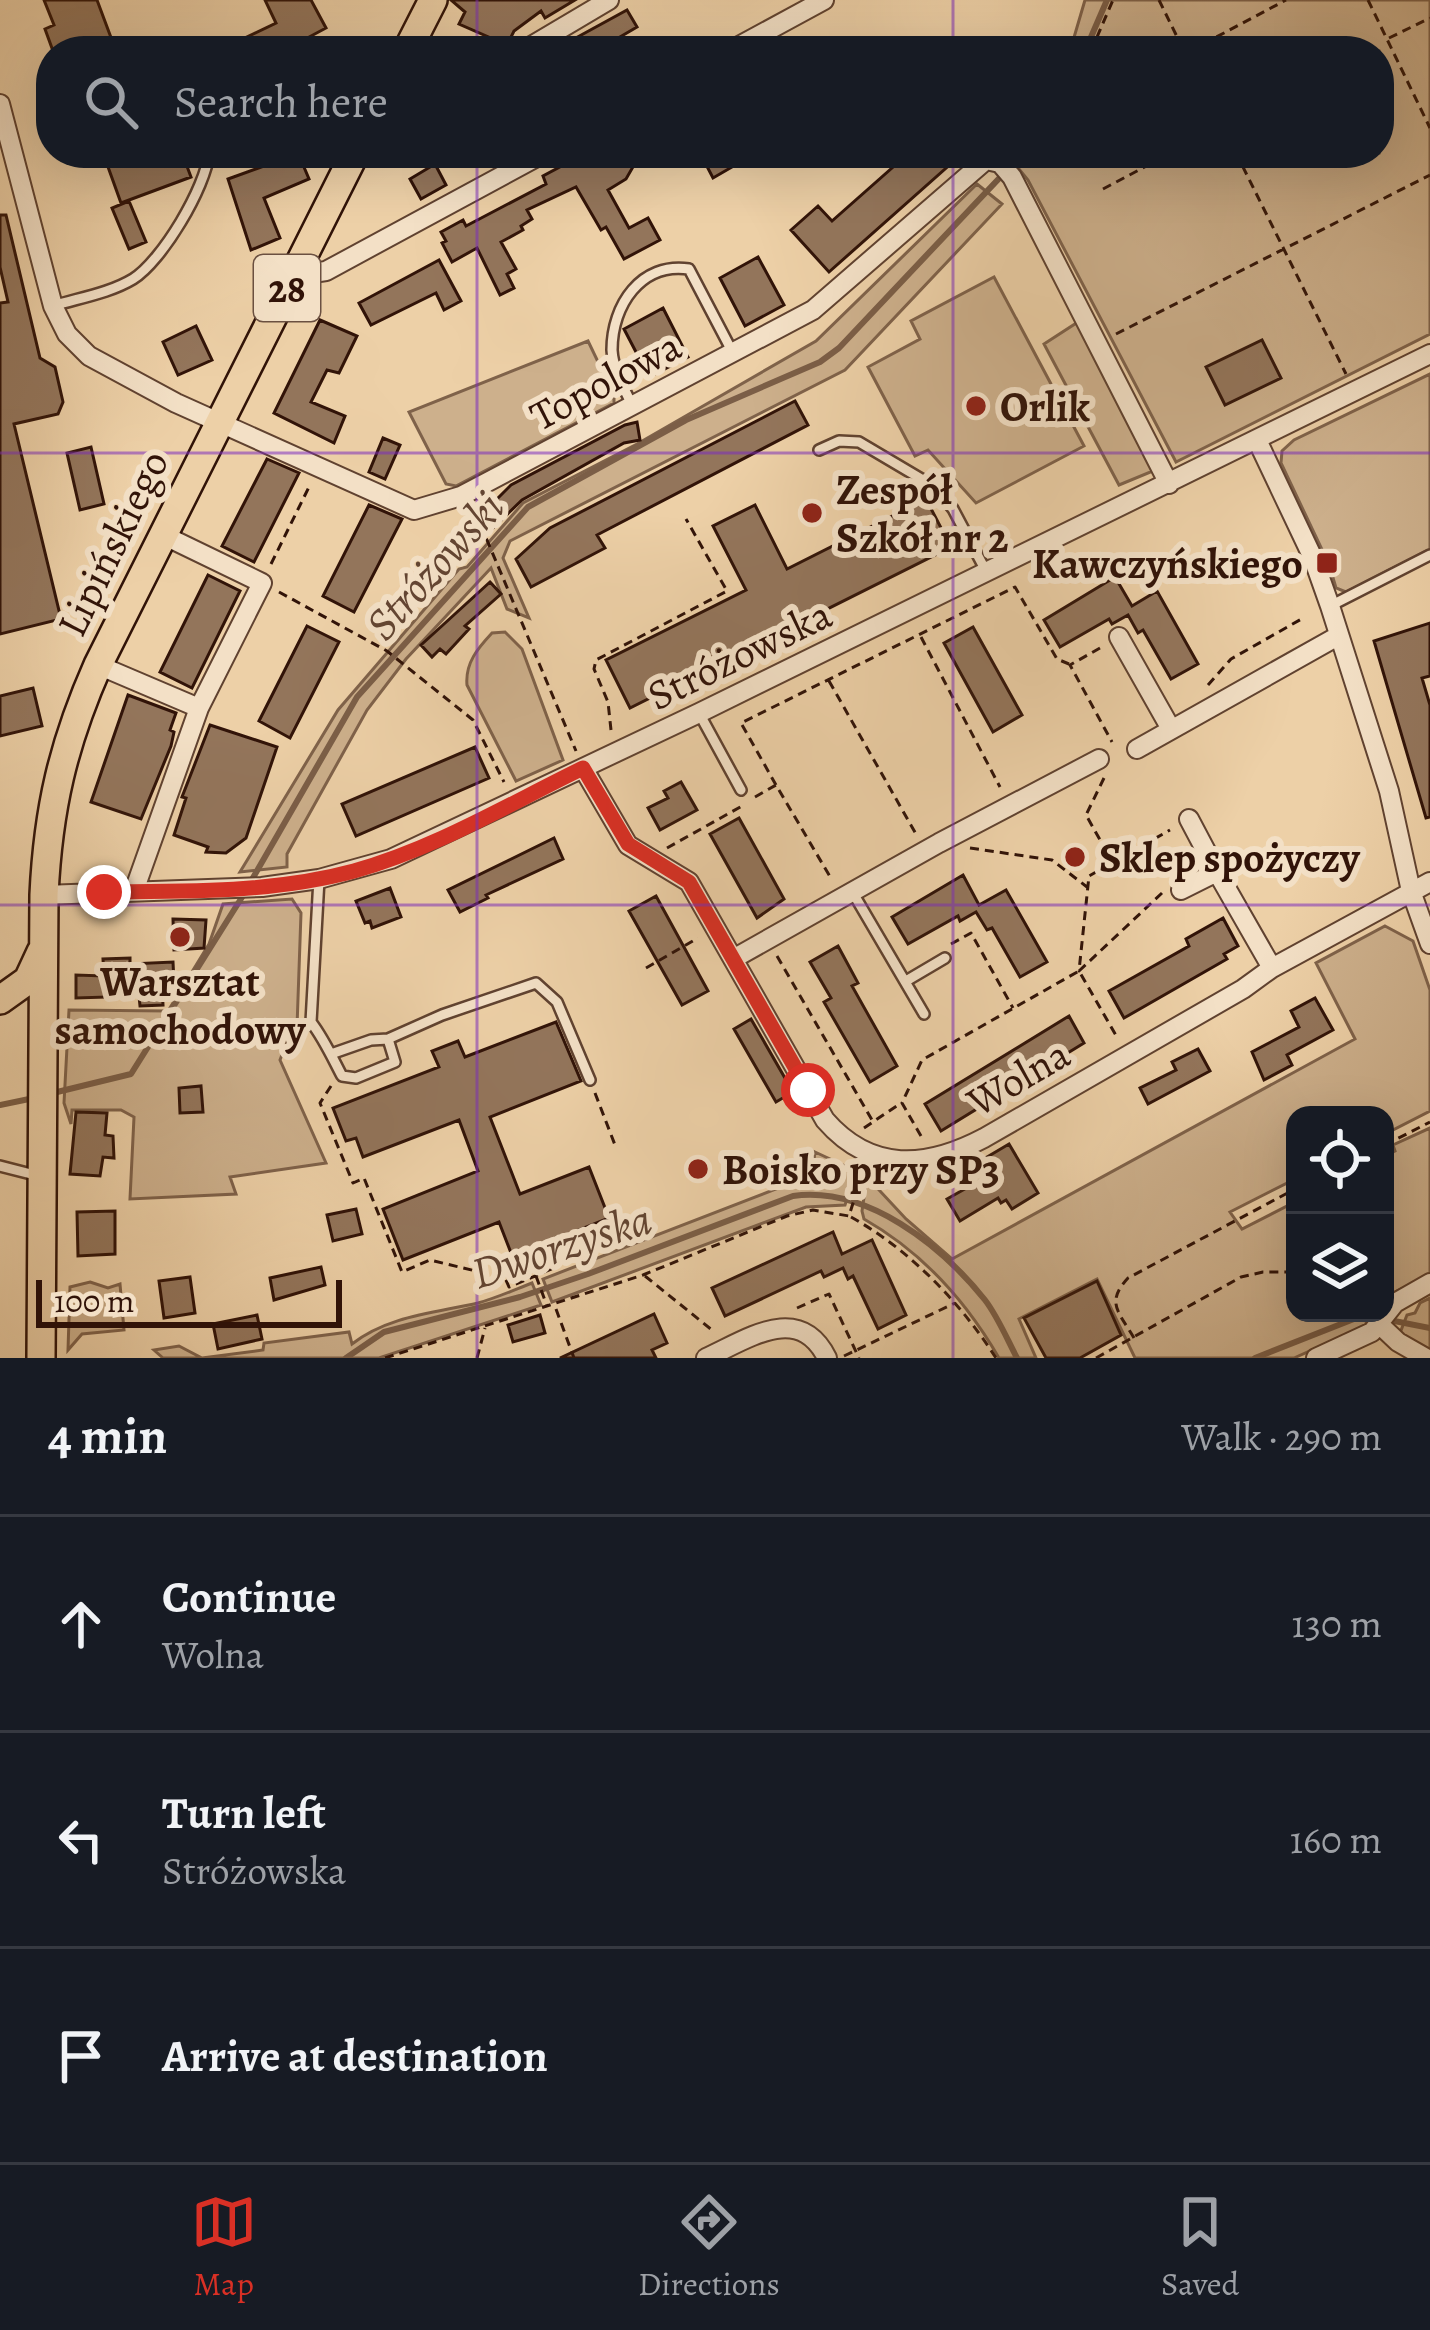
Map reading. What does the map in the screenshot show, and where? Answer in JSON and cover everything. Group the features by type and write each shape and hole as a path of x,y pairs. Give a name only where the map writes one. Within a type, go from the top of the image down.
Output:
{"main road":[{"path":"415,36 433,0"},
{"name":"Lipińskiego","path":"40,1358 44,895 56,781 98,665 348,168"},
{"path":"44,1062 26,1019 0,1004 28,980 45,943"}],"street":[{"path":"549,36 609,0"},
{"path":"758,36 824,0"},
{"path":"0,104 53,306"},
{"path":"293,276 326,271 516,168"},
{"name":"Topolowa","path":"53,306 68,334 89,356 219,423 414,511 461,496 781,329 837,292 991,168"},
{"name":"Topolowa","path":"1000,168 1169,484"},
{"name":"Stróżowska","path":"44,895 262,886 319,879 391,859 1430,354"},
{"path":"1257,440 1313,558 1330,606 1389,791 1411,891 1430,944"},
{"path":"134,891 199,708 262,583 163,536"},
{"path":"1137,748 1338,635"},
{"path":"1119,637 1171,729"},
{"path":"98,665 199,708"},
{"path":"734,959 1099,759"},
{"name":"Wolna","path":"583,768 628,844 689,882 825,1120 867,1154 900,1161 958,1151 1243,989 1271,968 1430,882"},
{"path":"1189,819 1271,968"},
{"path":"1181,890 1217,872"},
{"path":"1394,1310 1430,1283"},
{"path":"1316,1358 1377,1322"},
{"path":"1387,1322 1397,1342 1426,1358"},
{"path":"706,1358 777,1326 796,1326 827,1358"}],"lane":[{"path":"53,306 130,281 148,268 190,207 203,168"},
{"path":"632,406 612,347 631,290 647,274 674,267 688,269 733,352"},
{"path":"819,450 839,441 859,442 923,478 945,496 987,573"},
{"path":"1330,606 1430,555"},
{"path":"699,713 741,790"},
{"path":"319,879 310,1022 342,1076 356,1078 395,1062 388,1039"},
{"path":"848,895 923,1014"},
{"path":"906,981 946,958"},
{"path":"331,1054 388,1039 536,983 557,1001 590,1080"},
{"path":"0,1166 40,1178"}],"path":[{"path":"1097,36 1113,0"},
{"path":"1159,0 1179,36"},
{"path":"1216,36 1286,0"},
{"path":"1368,0 1386,36"},
{"path":"1394,36 1430,18"},
{"path":"1394,52 1430,128"},
{"path":"1102,189 1143,168"},
{"path":"1243,168 1355,392"},
{"path":"1114,335 1430,175"},
{"path":"317,469 262,583 387,651 473,720 514,802"},
{"path":"461,496 487,539 583,768"},
{"path":"615,736 608,702 593,669 596,660 727,591 686,519"},
{"path":"848,895 741,723 1015,587 1057,659 1070,665"},
{"path":"1199,695 1231,659 1305,616"},
{"path":"920,635 1010,806"},
{"path":"828,679 932,847 1052,860 1088,887"},
{"path":"660,852 776,785"},
{"path":"1127,1056 1079,970 1089,876 1189,819"},
{"path":"861,1131 902,1102 922,1060 1079,970 1172,883 1149,841"},
{"path":"946,958 941,950 971,933 1013,1008"},
{"path":"646,968 705,934"},
{"path":"775,953 872,1120"},
{"path":"342,1076 320,1103 346,1173 352,1183 364,1178 402,1272 430,1260 506,1278 509,1287 554,1268 549,1252 611,1226"},
{"path":"599,1102 615,1145"},
{"path":"902,1102 926,1144"},
{"path":"1394,1140 1430,1122"},
{"path":"850,1213 865,1164"},
{"path":"1134,1338 1114,1303 1117,1291 1129,1278 1286,1195"},
{"path":"385,1358 644,1275 787,1216 813,1210 850,1213 876,1231 956,1302 996,1358"},
{"path":"1096,1358 1241,1277 1286,1272"},
{"path":"644,1275 730,1347"},
{"path":"537,1278 548,1308"},
{"path":"842,1358 956,1302"},
{"path":"554,1306 574,1358"},
{"path":"477,1358 486,1327"},
{"path":"855,1349 859,1358"}],"shaded area":[{"path":"1085,0 1430,0 1430,334 1176,462 1018,168 1394,168 1394,36 1074,36"},
{"path":"977,184 1002,204 845,370 510,541 503,558 529,618 507,609 491,568 406,659 367,710 287,854 287,867 240,872 338,710 459,569 467,567 523,503 816,341"},
{"name":"Orlik","path":"994,277 1084,446 976,503 928,450 915,456 868,367 920,339 911,321"},
{"path":"1078,322 1153,471 1119,485 1044,344"},
{"path":"588,341 614,403 456,486 446,484 409,412"},
{"path":"1430,374 1430,549 1346,592 1336,588 1331,571 1336,568 1330,555 1325,556 1281,463 1282,451 1294,440"},
{"path":"505,632 522,649 563,760 516,781 467,685 477,650 492,633"},
{"path":"292,899 301,913 297,1027 280,1060 326,1163 230,1177 236,1194 130,1199 134,1117 121,1110 72,1110 71,1124 64,1103 69,1010 168,1011 209,944 223,904"},
{"path":"1385,926 1413,941 1430,990 1430,1111 1394,1129 1394,1106 1286,1106 1286,1184 1230,1212 1242,1229 1286,1207 1286,1322 1367,1322 1365,1326 1294,1358 1135,1358 1097,1279 1019,1319 1036,1358 999,1358 941,1280 864,1219 867,1177 952,1259 1355,1039 1316,963"},
{"path":"1430,1128 1430,1274 1394,1292 1395,1151 1394,1145"},
{"path":"815,1152 856,1171 845,1205 806,1207 552,1302 543,1279 812,1175"},
{"path":"90,1282 108,1288 120,1284 124,1330 82,1334 68,1350 70,1287"},
{"path":"532,1283 541,1305 379,1358 202,1358 263,1350 264,1343 349,1332 352,1344 396,1321 478,1303"},
{"path":"1430,1298 1430,1353 1400,1333 1407,1315"},
{"path":"179,1346 202,1358 163,1358 154,1350"}],"building":[{"path":"44,0 97,0 110,36 48,36 45,29 54,25"},
{"path":"265,0 311,0 326,28 311,36 249,36 276,23"},
{"path":"451,0 575,0 545,18 541,11 512,36 486,36 459,24 465,12"},
{"path":"627,10 637,27 622,36 579,36"},
{"path":"108,168 188,168 191,177 121,203"},
{"path":"259,168 304,168 309,179 264,198 280,238 251,250 228,179"},
{"path":"437,168 446,185 421,199 410,179"},
{"path":"558,168 632,168 626,179 608,190 629,228 648,218 660,240 624,259 576,187 527,210 532,219 501,242 516,269 507,274 514,288 500,295 477,248 452,262 441,232 463,220 466,226 546,184 543,176"},
{"path":"708,168 730,168 713,178"},
{"path":"892,168 946,168 829,272 791,230 818,206 832,221"},
{"path":"129,201 146,242 129,249 112,208"},
{"path":"0,215 6,215 40,358 55,367 63,402 58,414 14,424 61,619 0,634 0,303 8,302 0,267"},
{"path":"758,257 784,305 745,326 720,278"},
{"path":"439,260 461,301 444,310 436,293 371,325 359,303"},
{"path":"663,308 688,357 649,377 624,329"},
{"path":"320,320 357,336 339,373 327,370 311,402 345,416 334,443 274,413"},
{"path":"196,326 212,360 178,375 163,342"},
{"path":"1262,340 1281,378 1225,405 1206,367"},
{"path":"795,401 808,425 597,535 605,548 531,587 516,559 550,528"},
{"path":"637,422 640,440 624,443 522,500 493,528 480,516 511,485"},
{"path":"383,438 400,445 385,479 369,472"},
{"path":"91,447 104,504 80,510 67,453"},
{"path":"267,459 299,473 254,562 222,546"},
{"path":"926,499 951,547 630,708 606,660 746,590 713,526 755,505 787,569"},
{"path":"369,505 402,519 354,612 323,596"},
{"path":"208,575 240,591 192,688 160,672"},
{"path":"1115,577 1132,606 1157,591 1198,664 1171,679 1143,630 1138,633 1128,615 1112,624 1109,619 1060,647 1044,620"},
{"path":"490,582 501,594 465,626 469,629 446,654 440,649 432,657 421,645"},
{"path":"1430,623 1430,676 1422,678 1430,705 1430,817 1426,818 1374,641"},
{"path":"307,626 339,642 290,738 259,721"},
{"path":"973,627 1022,715 993,732 944,643"},
{"path":"33,688 42,726 0,736 0,696"},
{"path":"128,695 176,713 171,746 141,819 91,802"},
{"path":"210,725 277,747 246,838 226,853 206,852 208,847 174,835 186,798 182,797"},
{"path":"475,747 489,778 356,836 342,804"},
{"path":"681,782 697,810 660,830 648,808 668,798 664,791"},
{"path":"739,818 784,899 757,918 710,834"},
{"path":"554,838 563,859 460,912 448,890"},
{"path":"963,875 979,905 1006,890 1047,962 1020,977 992,928 987,930 976,912 960,921 958,916 908,944 892,917"},
{"path":"390,888 401,917 372,928 356,901"},
{"path":"656,896 708,991 682,1005 629,911"},
{"path":"1223,918 1238,946 1224,954 1227,959 1124,1018 1109,991 1189,946 1186,939"},
{"path":"173,919 206,920 204,948 174,950"},
{"path":"838,946 858,983 852,986 897,1066 870,1082 824,1002 831,998 810,962"},
{"path":"130,958 130,964 173,962 174,983 162,983 163,1005 140,1006 139,996 76,998 76,975 104,976 103,959"},
{"path":"1315,998 1333,1030 1287,1055 1292,1065 1264,1080 1252,1052 1299,1027 1291,1011"},
{"path":"1069,1016 1084,1043 941,1131 925,1104"},
{"path":"751,1019 793,1092 776,1102 734,1029"},
{"path":"556,1022 581,1081 490,1117 520,1194 589,1167 609,1218 539,1246 547,1265 520,1276 499,1222 403,1260 383,1209 478,1171 459,1120 363,1157 356,1138 346,1141 333,1108 439,1067 432,1051 458,1041 465,1057"},
{"path":"1198,1049 1210,1071 1148,1104 1140,1088 1176,1070 1172,1062"},
{"path":"201,1086 203,1112 180,1113 179,1088"},
{"path":"76,1112 107,1113 105,1135 113,1136 114,1158 103,1157 100,1176 70,1174"},
{"path":"1009,1144 1038,1193 1012,1209 998,1198 960,1221 947,1199 986,1177 977,1163"},
{"path":"356,1209 362,1234 333,1241 327,1215"},
{"path":"115,1211 115,1254 78,1256 77,1212"},
{"path":"833,1232 842,1254 872,1240 906,1315 878,1329 853,1276 848,1279 843,1268 824,1277 821,1271 725,1316 712,1288"},
{"path":"321,1267 325,1285 274,1300 270,1278"},
{"path":"190,1277 195,1313 164,1318 159,1281"},
{"path":"1097,1281 1121,1335 1080,1358 1046,1358 1024,1318"},
{"path":"654,1314 667,1343 652,1350 656,1358 560,1358"},
{"path":"257,1315 262,1339 218,1349 213,1324"},
{"path":"540,1315 545,1333 513,1342 508,1325"}],"waterway":[{"name":"Stróżowski","path":"1091,36 1107,0"},
{"name":"Stróżowski","path":"250,883 357,697 528,507 686,420 820,362 839,348 1009,168"},
{"name":"Stróżowski","path":"53,1093 131,1074 244,894"},
{"name":"Stróżowski","path":"0,1105 34,1098"},
{"name":"Dworzyska","path":"346,1358 384,1332 520,1297 793,1196 821,1195 875,1210 947,1259 985,1300 1017,1358"},
{"name":"Dworzyska","path":"1255,1358 1364,1315 1430,1328"}],"place":[{"name":"Orlik","path":"976,406"},
{"name":"Zespół Szkół nr 2","path":"812,513"},
{"name":"Kawczyńskiego","path":"1327,563"},
{"name":"Sklep spożyczy","path":"1075,857"},
{"name":"Warsztat samochodowy","path":"180,937"},
{"name":"Boisko przy SP3","path":"698,1169"}],"route":[{"path":"104,892 262,886 353,871 431,842 583,768 628,844 689,882 808,1090"}]}
